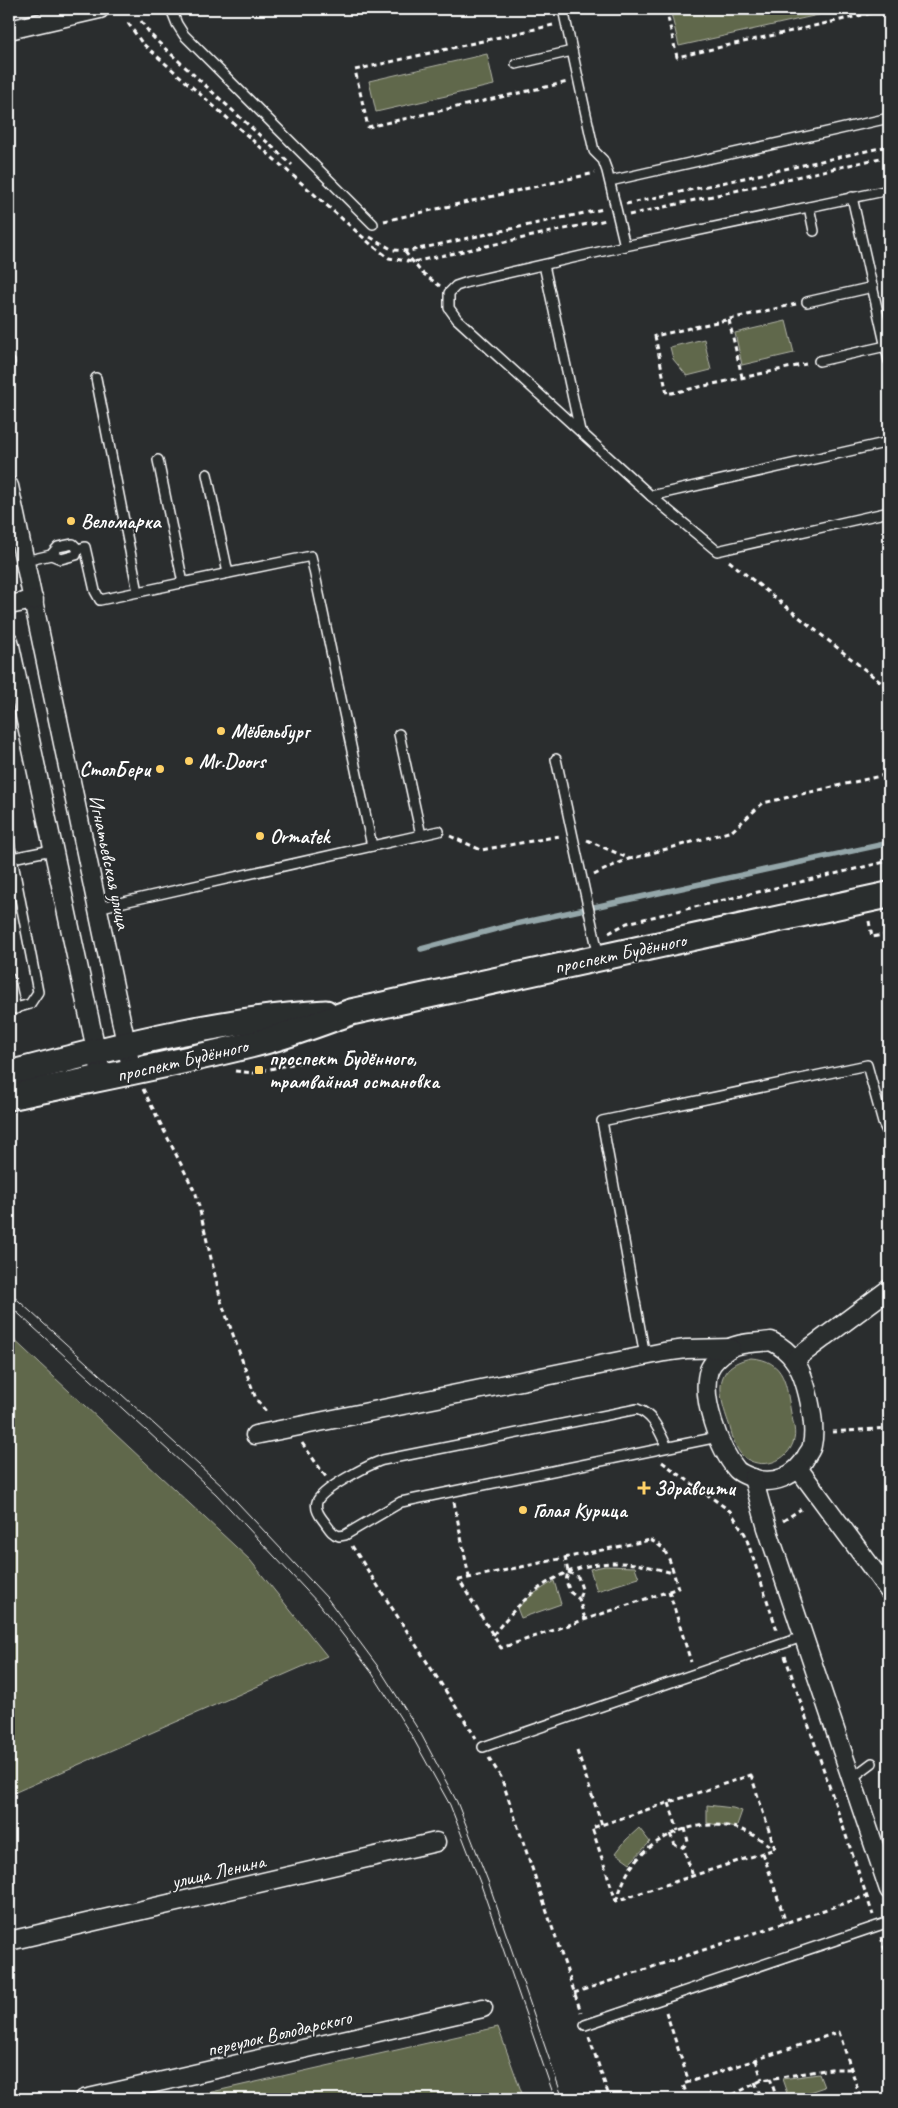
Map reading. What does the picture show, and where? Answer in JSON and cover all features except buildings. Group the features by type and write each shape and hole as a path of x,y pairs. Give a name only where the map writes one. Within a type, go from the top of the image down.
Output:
{"main road":[{"name":"проспект Будённого","path":"9,1097 102,1078 137,1079 296,1032 351,1012 597,949 889,899"},
{"name":"проспект Будённого","path":"9,1074 168,1035 292,1015 351,1012"}],"street":[{"path":"9,30 100,9"},
{"name":"Игнатьевская улица","path":"9,486 126,1044 137,1079"},
{"path":"9,606 34,600"},
{"path":"9,641 102,1078"},
{"path":"794,1360 889,1289"},
{"path":"254,1435 645,1356 686,1349 731,1348 771,1341 781,1346 794,1360 803,1381 812,1421 812,1444 798,1468 788,1475 775,1480 753,1478 738,1472 725,1453 718,1437 706,1384 709,1368 731,1348"},
{"path":"798,1468 889,1591"},
{"path":"753,1478 767,1528 805,1636 889,1890"},
{"name":"улица Ленина","path":"9,1941 436,1842"},
{"name":"переулок Володарского","path":"84,2099 483,2008"}],"lane":[{"path":"171,9 184,35 373,224"},
{"path":"563,9 594,151 603,160 608,171 625,246"},
{"path":"516,64 572,51"},
{"path":"610,182 889,118"},
{"path":"889,190 625,246 468,282 456,286 449,293 449,308 457,320 651,496 717,551 889,512"},
{"path":"852,197 889,361"},
{"path":"809,207 814,231"},
{"path":"544,265 580,431"},
{"path":"807,302 873,288"},
{"path":"820,361 886,346"},
{"path":"96,378 138,592"},
{"path":"651,496 889,442"},
{"path":"158,460 183,583"},
{"path":"207,474 228,573"},
{"path":"25,561 51,555 58,547 73,544 78,549 85,547 95,591 100,600 311,556 372,846"},
{"path":"399,734 421,835"},
{"path":"556,758 597,949"},
{"path":"97,908 439,831"},
{"path":"9,842 38,992 30,1004 12,1009 9,977"},
{"path":"12,858 52,850"},
{"path":"645,1356 602,1121 866,1065 883,1123 889,1135"},
{"path":"667,1446 653,1419 646,1412 637,1409 382,1460 358,1471 322,1494 317,1502 317,1509 332,1532 339,1536 345,1535 401,1502 718,1437"},
{"path":"483,1747 805,1636"},
{"path":"852,1778 872,1763"},
{"path":"585,2025 889,1922"}],"path":[{"path":"666,9 677,57 889,9"},
{"path":"142,21 158,42 295,167"},
{"path":"566,22 355,70 368,127 578,79"},
{"path":"128,23 142,43 352,228 390,258 413,262 889,156"},
{"path":"360,227 372,240 393,250 405,252 889,146"},
{"path":"352,228 608,171"},
{"path":"405,252 421,272 449,293"},
{"path":"807,302 655,336 667,394 820,361"},
{"path":"729,320 742,378"},
{"path":"717,551 889,689"},
{"path":"583,882 612,866 630,859 732,831 763,803 889,774"},
{"path":"439,831 480,850 573,834 630,859"},
{"path":"597,949 627,923 889,861"},
{"path":"872,937 889,934"},
{"path":"137,1079 145,1098 184,1168 196,1194 222,1301 256,1399 270,1416 282,1413 333,1487"},
{"path":"832,1432 889,1428"},
{"path":"661,1461 730,1510 745,1534 889,1963"},
{"path":"453,1500 470,1578"},
{"path":"345,1535 501,1776 574,1992 866,1896"},
{"path":"650,1540 658,1542 665,1549 678,1588 501,1648 459,1580 470,1578 650,1540"},
{"path":"565,1557 568,1572 566,1580 570,1592 579,1598"},
{"path":"493,1635 518,1605 535,1590 568,1572 585,1567 620,1563 673,1573"},
{"path":"568,1572 578,1576 582,1589 579,1598 586,1620"},
{"path":"669,1591 693,1667"},
{"path":"577,1751 602,1825"},
{"path":"616,1902 592,1828 751,1776 775,1849"},
{"path":"669,1803 678,1831"},
{"path":"616,1902 624,1879 639,1857 652,1845 670,1834 685,1828 702,1825 723,1826 745,1831 775,1849"},
{"path":"683,1847 688,1842 685,1828"},
{"path":"670,1834 675,1845 683,1847"},
{"path":"683,1847 693,1876"},
{"path":"616,1902 775,1849"},
{"path":"763,1853 786,1923"},
{"path":"666,2012 689,2082"},
{"path":"688,2099 683,2084 838,2032 861,2099"},
{"path":"590,2038 610,2099"},
{"path":"756,2060 762,2080"},
{"path":"725,2099 756,2082 770,2078 831,2069 851,2069"},
{"path":"770,2078 777,2099"},
{"path":"756,2082 762,2099"}],"green space":[{"path":"670,9 845,9 679,46"},
{"path":"487,54 494,85 376,112 369,81"},
{"path":"786,321 794,353 742,365 735,333"},
{"path":"704,339 711,370 687,376 673,359 670,347"},
{"path":"9,1335 250,1560 327,1656 9,1795"},
{"path":"751,1358 763,1360 778,1369 788,1393 794,1428 795,1436 789,1450 777,1461 769,1463 753,1462 746,1459 740,1453 733,1439 721,1393 721,1384 729,1368 738,1362"},
{"path":"605,1566 635,1567 639,1578 597,1591 590,1569"},
{"path":"554,1581 561,1604 521,1618 517,1608 532,1595"},
{"path":"707,1805 742,1811 736,1828 707,1823"},
{"path":"639,1828 650,1842 630,1863 616,1853"},
{"path":"498,2027 524,2099 181,2099"},
{"path":"819,2074 824,2087 789,2099 782,2079"}],"waterway":[{"path":"421,949 511,925 889,843"}],"tram line":[{"path":"9,1292 222,1486 327,1598 379,1668 421,1734 457,1802 488,1881 563,2099"},
{"path":"9,1305 216,1494 320,1605 372,1673 413,1738 450,1805 481,1885 555,2099"}],"place":[{"name":"Веломарка","path":"71,521"},
{"name":"Мёбельбург","path":"221,731"},
{"name":"Mr.Doors","path":"189,761"},
{"name":"СтолБери","path":"160,769"},
{"name":"Ormatek","path":"260,836"},
{"name":"проспект Будённого, трамвайная остановка","path":"259,1070"},
{"name":"Здравсити","path":"644,1488"},
{"name":"Голая Курица","path":"523,1510"}]}
